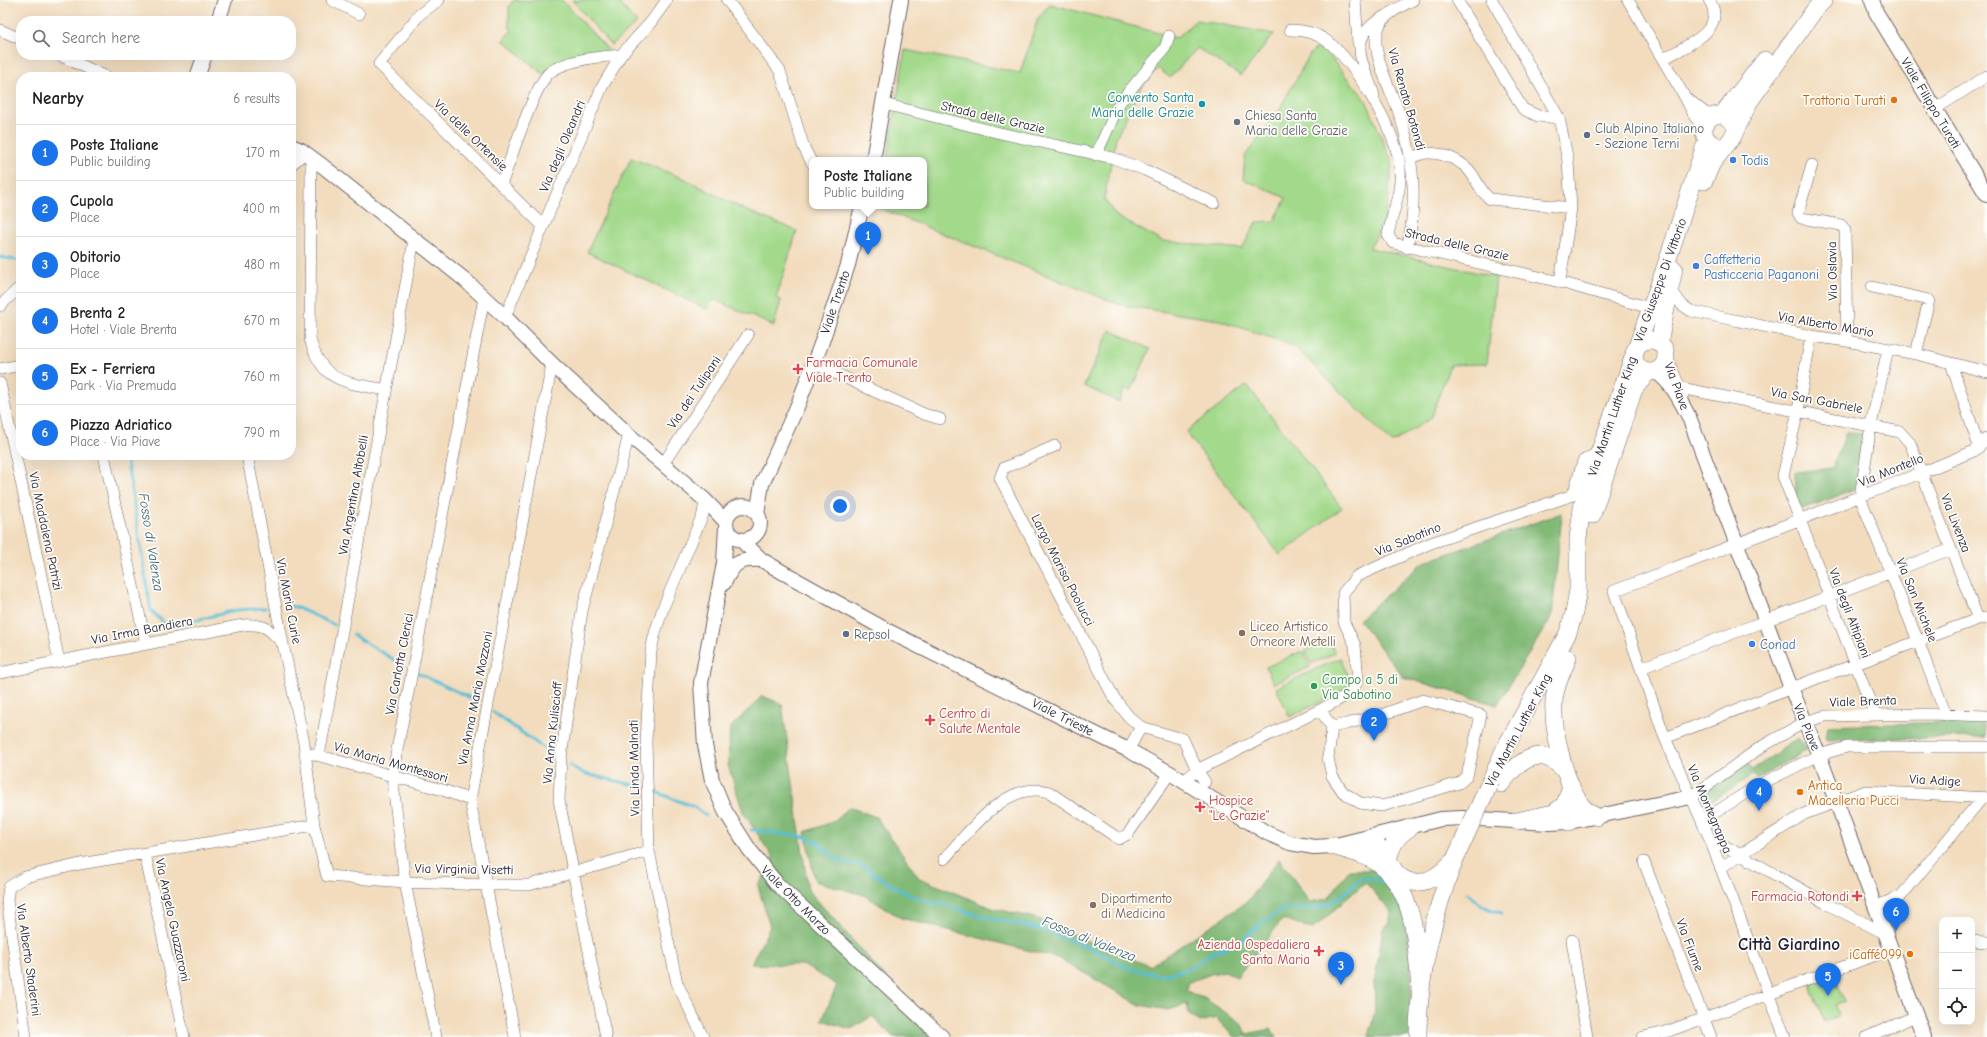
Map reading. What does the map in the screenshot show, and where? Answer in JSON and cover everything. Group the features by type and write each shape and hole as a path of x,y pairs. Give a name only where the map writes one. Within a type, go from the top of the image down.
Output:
{"main road":[{"name":"Via Giuseppe Di Vittorio","path":"1635,350 1712,124 1819,2"},
{"name":"Via Giuseppe Di Vittorio","path":"1635,350 1645,340 1650,340 1663,349 1673,274 1703,184 1712,163 1731,137 1749,102 1819,2"},
{"path":"1732,122 1731,137 1718,145 1712,124 1732,122"},
{"name":"Via Piave","path":"1651,372 1663,365 1663,349"},
{"name":"Via Martin Luther King","path":"1418,1037 1420,990 1433,922 1496,782 1528,723 1568,658 1578,637 1584,615 1588,590 1587,539 1592,510 1634,389 1651,372 1639,368 1636,364 1634,360 1635,350"},
{"name":"Via Martin Luther King","path":"1496,782 1506,748 1568,633 1574,613 1578,590 1578,538 1582,508 1635,350"},
{"path":"1568,658 1556,690 1554,703 1564,770 1575,811 1569,822"},
{"path":"1496,782 1521,761 1536,756 1550,759 1564,770"},
{"path":"1571,796 1587,812 1597,817"},
{"path":"1517,822 1554,813 1571,796"},
{"path":"1381,860 1396,838 1411,827"},
{"path":"1368,838 1366,844 1369,853 1381,860 1404,881 1417,883 1430,880 1460,860"},
{"path":"1332,846 1381,860 1399,886 1408,905 1415,937 1420,990"},
{"name":"Via Martin Luther King","path":"1428,1037 1431,991 1436,955 1453,893 1460,860"}],"street":[{"path":"220,16 225,0"},
{"path":"332,0 359,14"},
{"name":"Via delle Ortensie","path":"439,0 420,14 379,64 543,226"},
{"name":"Via degli Oleandri","path":"505,317 602,87 621,55 651,22 667,0"},
{"path":"727,0 780,71 809,160"},
{"path":"874,157 902,0"},
{"name":"Strada delle Grazie","path":"1355,0 1359,45 1362,60 1394,145 1398,160 1400,176 1399,194 1388,235 1393,243 1407,248 1560,282 1650,308"},
{"path":"1359,45 1361,36 1371,24 1413,0"},
{"path":"1457,0 1523,109 1538,116 1559,118"},
{"path":"1492,0 1559,118 1568,161 1571,208 1560,282"},
{"path":"1628,0 1695,117 1712,124"},
{"path":"1663,59 1702,36 1708,30 1713,23 1715,14 1714,7 1710,0"},
{"name":"Viale Filippo Turati","path":"1864,0 1874,6 1987,195"},
{"name":"Via Renato Botondi","path":"1385,15 1376,40 1380,60 1406,136 1410,158 1414,208 1407,248"},
{"path":"0,30 16,37"},
{"name":"Strada delle Grazie","path":"1290,30 1301,30 1312,33 1326,40 1337,49 1349,63 1379,108"},
{"path":"1096,155 1120,102 1165,48 1169,36"},
{"path":"501,185 538,86 550,72 580,59 621,55"},
{"path":"70,60 96,72"},
{"path":"199,72 203,60"},
{"path":"1935,109 1987,76"},
{"path":"1686,99 1704,112 1712,124"},
{"name":"Strada delle Grazie","path":"884,104 1000,133 1113,158 1145,170 1214,203"},
{"path":"296,148 324,167 484,298 552,364 629,435 707,503 726,525 731,535 740,540 752,537 756,533 760,524 757,514 752,509 707,503"},
{"path":"1410,158 1428,153 1444,155 1456,160 1472,174 1482,193 1490,199 1571,208"},
{"path":"324,167 298,159 310,339 319,364 339,379 386,390"},
{"name":"Via Oslavia","path":"1812,166 1798,213 1802,218 1841,225 1845,230 1847,341"},
{"name":"Viale Trento","path":"757,514 762,484 797,406 814,363 848,265 861,209"},
{"name":"Via Argentina Altobelli","path":"319,756 414,240"},
{"path":"1872,287 1929,300 1916,354"},
{"name":"Via Alberto Mario","path":"1670,288 1682,305 1691,311 1811,336 1916,354 1987,372"},
{"path":"0,306 16,291"},
{"name":"Via Carlotta Clerici","path":"436,1037 405,882 392,776 484,298"},
{"name":"Via dei Tulipani","path":"663,464 748,335"},
{"name":"Via degli Altipiani","path":"1811,336 1798,411 1782,476 1875,715"},
{"name":"Via Piave","path":"1663,349 1681,388 1689,417 1765,621 1819,755 1924,1037"},
{"path":"1860,497 1871,425 1888,349"},
{"path":"814,363 924,414 940,419"},
{"path":"1951,363 1979,447"},
{"name":"Via Anna Maria Mozzoni","path":"515,1037 470,800 552,364"},
{"path":"0,369 16,366"},
{"name":"Via Piave","path":"1651,372 1666,379 1674,388 1689,417"},
{"name":"Via Maddalena Patrizi","path":"0,383 16,458"},
{"name":"Via San Gabriele","path":"1681,388 1900,432 1910,443 1921,473"},
{"name":"Via Anna Kuliscioff","path":"606,1037 559,800 562,750 582,611 629,435"},
{"name":"Via Montello","path":"1614,591 1921,473 1974,451 1987,438"},
{"name":"Largo Marisa Paolucci","path":"1055,446 1004,468 1000,478 1114,698 1128,717 1141,727 1183,739 1197,770 1205,782 1210,798"},
{"name":"Via Sabotino","path":"1320,710 1349,694 1358,681 1355,645 1344,622 1343,593 1357,576 1431,543 1573,495 1583,461 1600,451"},
{"name":"Via Maddalena Patrizi","path":"16,460 59,661"},
{"path":"105,460 146,644"},
{"name":"Via Maria Curie","path":"248,460 282,644 305,752"},
{"name":"Via Livenza","path":"1921,473 1951,549 1982,619"},
{"name":"Viale Trento","path":"739,507 762,484"},
{"name":"Via San Michele","path":"1860,497 1891,572 1946,715"},
{"name":"Via Linda Malnati","path":"703,1037 677,983 649,851 646,741 651,651 663,608 707,503"},
{"path":"726,525 729,513 739,507"},
{"name":"Viale Otto Marzo","path":"726,525 724,563 701,683 705,745 712,780 725,811 748,850 777,884 942,1037"},
{"path":"756,533 768,563"},
{"name":"Viale Otto Marzo","path":"724,563 740,540"},
{"name":"Viale Trieste","path":"740,540 768,563 890,632 1128,750 1184,781 1267,833 1290,843 1314,847 1332,846 1441,819 1462,818 1517,822 1569,822 1691,797"},
{"path":"1640,668 1829,597 1951,549"},
{"path":"718,594 732,567 739,562 748,559 768,563"},
{"name":"Via Montegrappa","path":"1614,591 1665,738 1709,837 1785,1037"},
{"path":"1665,738 1791,688 1982,619"},
{"name":"Via Irma Bandiera","path":"0,673 243,625 259,624 274,633 282,644"},
{"path":"1184,781 1197,770 1320,710 1332,727 1328,758 1332,776 1343,792 1360,804 1382,806 1459,783 1467,776 1481,715 1423,700 1384,714 1332,727"},
{"name":"Viale Brenta","path":"1691,797 1761,747 1805,722 1825,716 1987,716"},
{"path":"1128,750 1141,727"},
{"path":"1702,821 1756,787 1819,755 1847,747 1987,747"},
{"name":"Via Maria Montessori","path":"305,752 443,790 470,800"},
{"name":"Via Virginia Visetti","path":"305,752 314,825 327,876 405,882 529,885 649,851"},
{"path":"1205,782 1212,763"},
{"path":"944,859 992,807 1006,798 1039,788 1049,792 1119,838 1128,834 1170,773"},
{"name":"Via Adige","path":"1720,868 1739,854 1804,814 1866,791 1985,798"},
{"path":"1875,907 1902,896 1985,798"},
{"path":"145,854 314,825"},
{"path":"1709,837 1848,916 1886,934"},
{"name":"Via Angelo Guazzaroni","path":"9,887 25,877 80,864 145,854 184,1037"},
{"name":"Via Fiume","path":"1644,862 1711,1037"},
{"name":"Via Alberto Staderini","path":"9,887 7,900 26,1037"},
{"path":"1572,940 1587,1037"},
{"path":"1975,941 1987,942"},
{"path":"1643,1037 1666,1032 1892,949"},
{"path":"1867,1037 1916,1016"}],"green space":[{"path":"514,0 562,0 611,53 543,74 503,40 512,30 509,26 509,6"},
{"path":"572,0 617,0 637,23 611,45"},
{"path":"1050,4 1177,38 1196,20 1274,34 1241,76 1197,48 1170,78 1158,68 1140,89 1116,138 1104,199 1116,216 1162,241 1242,249 1256,222 1274,221 1286,198 1243,179 1245,156 1278,112 1310,54 1320,45 1366,100 1392,162 1386,217 1370,248 1496,277 1487,364 1450,365 1431,418 1392,443 1294,346 1219,320 1120,305 881,209 927,209 927,157 887,157 905,50 1020,73 1038,18"},
{"path":"631,158 685,179 745,210 797,231 776,298 781,300 774,326 715,300 706,309 587,252"},
{"path":"1110,330 1150,349 1131,391 1125,388 1119,402 1084,386"},
{"path":"1247,385 1342,508 1280,555 1186,432"},
{"path":"1846,433 1870,434 1854,490 1797,511 1795,472 1832,468"},
{"path":"1562,513 1552,616 1497,705 1403,677 1359,620 1422,563"},
{"path":"1329,639 1335,653 1311,664 1305,651"},
{"path":"1302,651 1310,667 1274,684 1266,667"},
{"name":"Campo a 5 di Via Sabotino","path":"1340,658 1350,680 1346,689 1290,717 1276,688"},
{"path":"762,696 782,704 808,890 938,1037 893,1037 872,1016 851,1029 822,1020 837,985 803,965 751,964 770,927 758,886 774,859 743,812 728,765 730,728"},
{"path":"1983,721 1986,737 1826,740 1828,726"},
{"path":"1798,738 1807,750 1757,779 1754,775 1703,806 1699,796 1747,762 1752,770"},
{"path":"849,807 876,817 919,878 992,908 1039,919 1103,948 1150,966 1247,902 1279,859 1310,902 1328,899 1349,870 1376,870 1394,890 1401,903 1405,919 1410,960 1412,1003 1411,1037 1369,1037 1375,1009 1374,983 1383,929 1390,920 1391,912 1366,883 1363,884 1313,929 1283,919 1237,977 1225,971 1211,974 1189,982 1186,990 1194,995 1204,998 1241,1023 1246,1034 1271,1029 1276,1037 1234,1037 1216,1018 1200,1022 1189,1014 1187,1004 1169,1010 1140,1005 1058,958 901,918 864,895 815,881 805,832 835,821"},
{"path":"1826,978 1832,981 1836,980 1845,1002 1836,1005 1839,1016 1824,1022 1812,991 1812,983"}],"waterway":[{"name":"Fosso di Valenza","path":"0,257 16,260"},
{"name":"Fosso di Valenza","path":"127,460 151,611 166,625"},
{"name":"Fosso di Valenza","path":"287,606 296,607 335,625"},
{"name":"Fosso di Valenza","path":"184,623 237,610 266,608"},
{"name":"Fosso di Valenza","path":"353,635 403,665"},
{"name":"Fosso di Valenza","path":"418,673 477,701"},
{"name":"Fosso di Valenza","path":"493,712 556,757"},
{"name":"Fosso di Valenza","path":"569,765 585,774 639,786"},
{"name":"Fosso di Valenza","path":"651,790 694,807 706,816"},
{"name":"Fosso di Valenza","path":"751,830 801,836 815,841 839,861 860,864 896,888 922,900 949,906 979,916 1044,930 1090,948 1128,968 1161,976 1188,969 1214,952 1240,942 1261,923 1284,909 1322,907 1340,897 1361,878 1375,879 1386,883"},
{"name":"Fosso di Valenza","path":"1467,893 1483,906 1502,913"}],"place":[{"name":"Trattoria Turati","path":"1894,100"},
{"name":"Convento Santa Maria delle Grazie","path":"1202,104"},
{"name":"Chiesa Santa Maria delle Grazie","path":"1237,122"},
{"name":"Club Alpino Italiano - Sezione Terni","path":"1587,135"},
{"name":"Todis","path":"1733,160"},
{"name":"Poste Italiane","path":"868,255"},
{"name":"Caffetteria Pasticceria Paganoni","path":"1696,266"},
{"name":"Farmacia Comunale Viale Trento","path":"798,369"},
{"name":"Liceo Artistico Orneore Metelli","path":"1242,633"},
{"name":"Repsol","path":"846,634"},
{"name":"Conad","path":"1752,644"},
{"name":"Campo a 5 di Via Sabotino","path":"1314,686"},
{"name":"Centro di Salute Mentale","path":"930,720"},
{"name":"Cupola","path":"1374,741"},
{"name":"Antica Macelleria Pucci","path":"1800,792"},
{"name":"Hospice \"Le Grazie\"","path":"1200,807"},
{"name":"Brenta 2","path":"1759,811"},
{"name":"Farmacia Rotondi","path":"1857,896"},
{"name":"Dipartimento di Medicina","path":"1093,905"},
{"name":"Piazza Adriatico","path":"1896,931"},
{"name":"Azienda Ospedaliera Santa Maria","path":"1319,951"},
{"name":"iCaffé099","path":"1910,954"},
{"name":"Obitorio","path":"1341,985"},
{"name":"Ex - Ferriera","path":"1828,996"}],"district":[{"name":"Città Giardino","path":"1789,944"}]}
